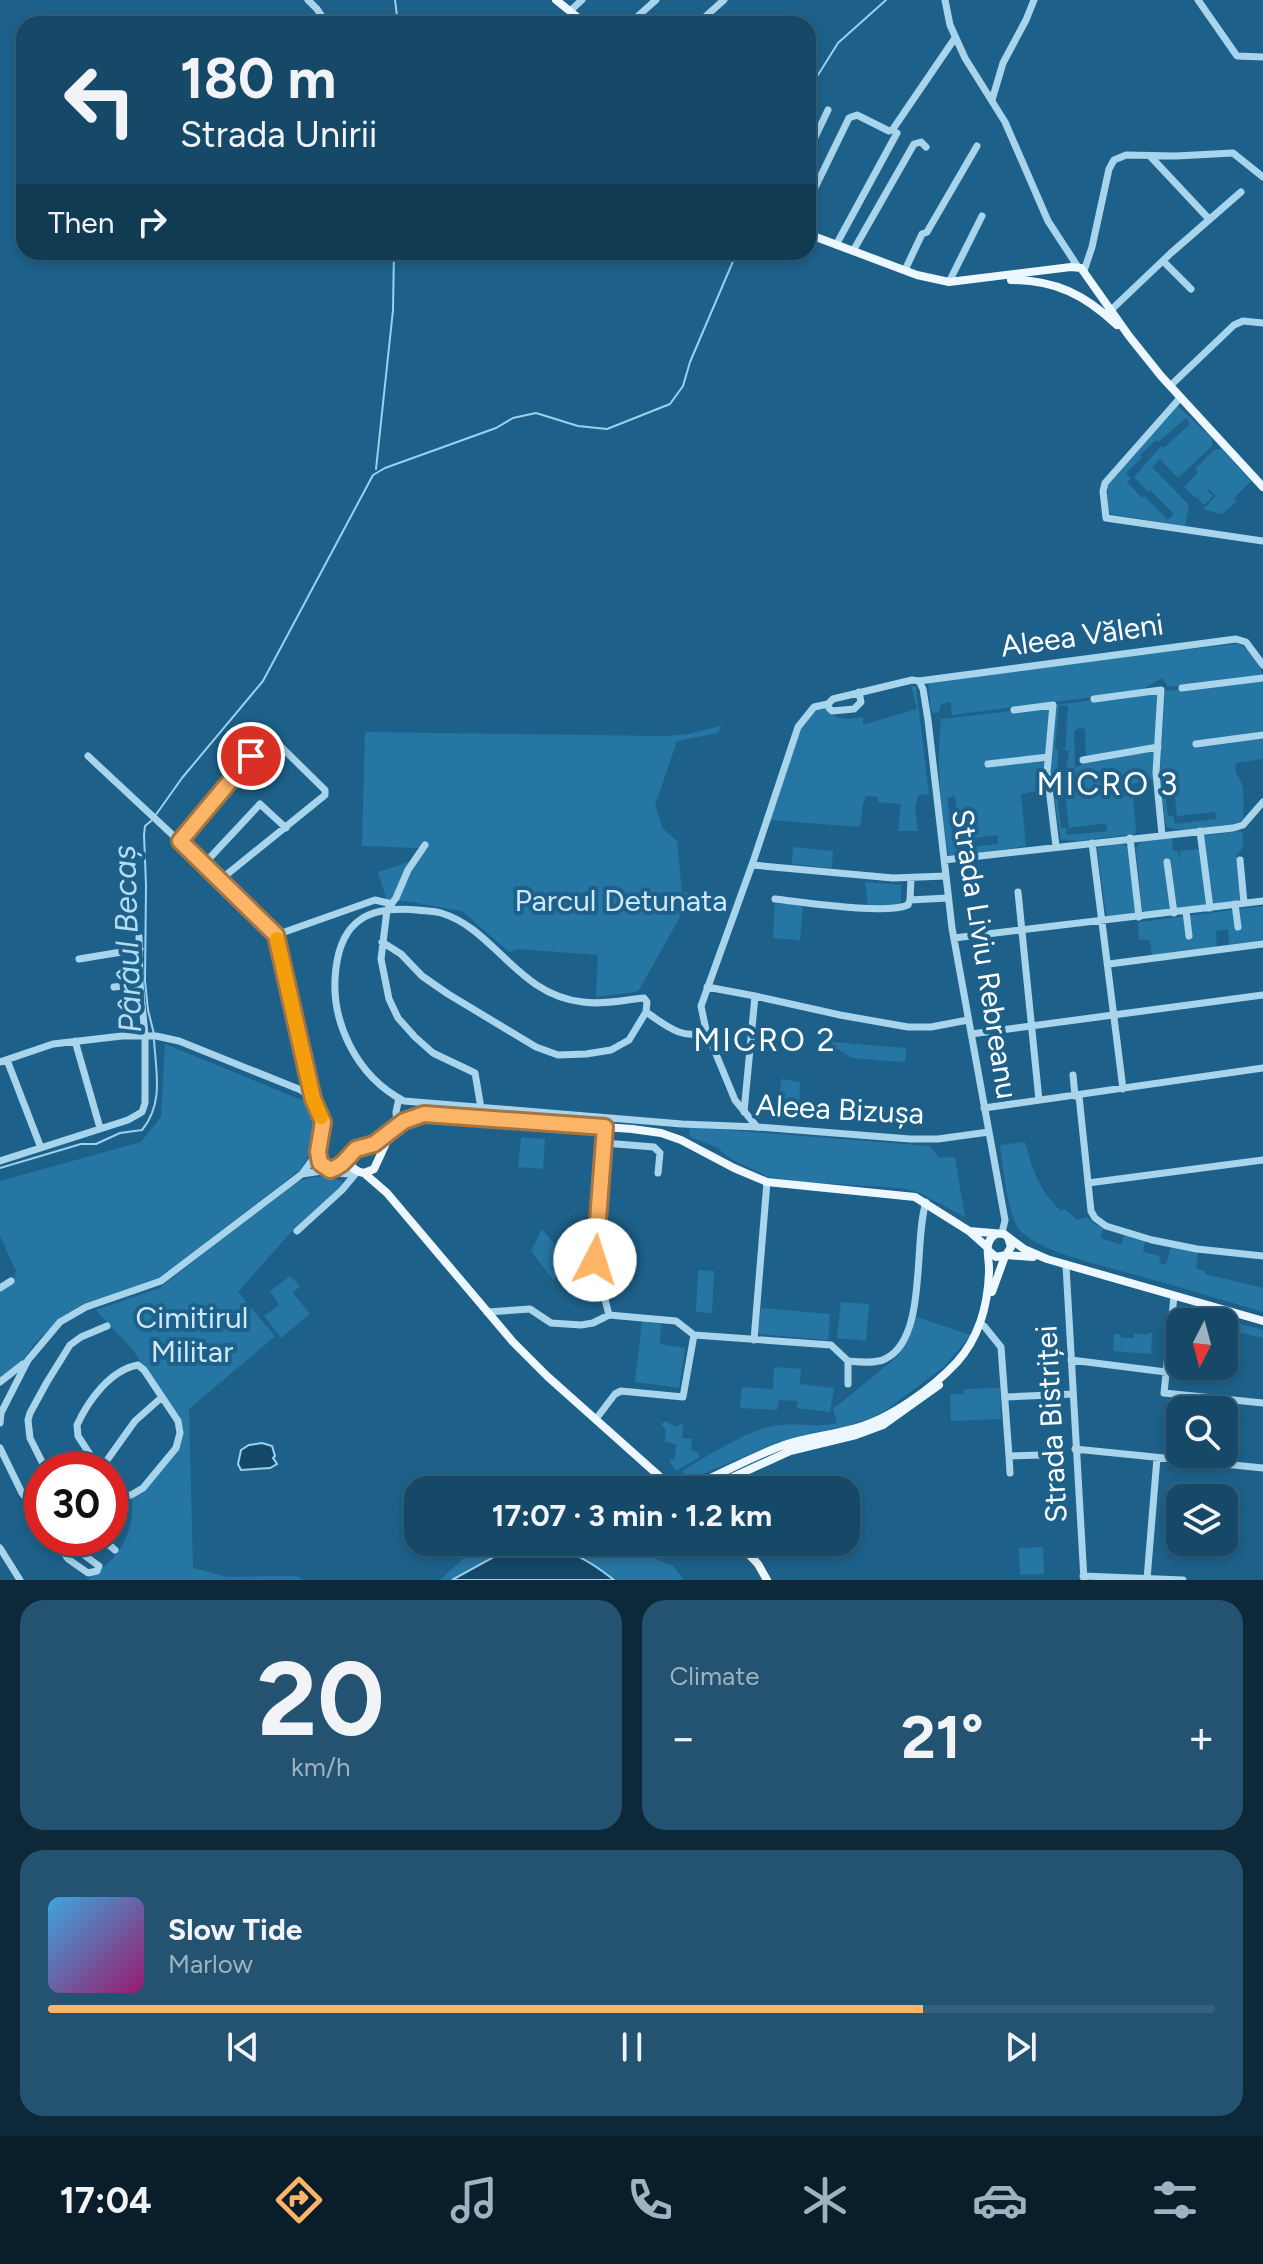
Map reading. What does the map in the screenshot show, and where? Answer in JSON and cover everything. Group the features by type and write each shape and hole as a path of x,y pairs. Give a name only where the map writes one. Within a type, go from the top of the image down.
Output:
{"main road":[{"path":"556,0 576,16"},
{"path":"816,237 927,278 949,282 1081,269 1129,336 1180,398 1263,487"},
{"path":"976,280 1024,281 1065,290 1092,303 1129,336"},
{"path":"658,1475 539,1368 504,1332 386,1193 351,1165 350,1158 356,1149 375,1143 412,1117 431,1113 647,1130 681,1140 767,1182 915,1197 969,1231 995,1256 1047,1259"},
{"path":"360,1172 372,1170 394,1129"},
{"path":"365,1147 374,1152 386,1193"},
{"path":"969,1231 1002,1235 1024,1249 1066,1266 1263,1321"},
{"path":"716,1476 784,1445 870,1424 935,1381 961,1357 976,1334 988,1286 990,1238 1002,1235"},
{"path":"736,1476 790,1451 856,1435 893,1419 937,1387 961,1365 984,1326 993,1287 1011,1246 1002,1235"},
{"path":"750,1556 767,1580"}],"street":[{"path":"308,0 322,16"},
{"path":"570,11 582,0"},
{"path":"638,16 656,0"},
{"path":"706,16 724,0"},
{"path":"945,0 950,25 969,66 1015,141 1050,226 1081,269"},
{"path":"992,100 1003,63 1034,0"},
{"path":"1198,0 1237,56 1263,57"},
{"path":"836,245 895,131 955,38"},
{"path":"816,135 828,110"},
{"path":"816,186 849,118 857,115 895,131"},
{"path":"853,251 914,144 921,142 926,147"},
{"path":"905,270 922,234 927,232 977,146"},
{"path":"1081,269 1113,161 1123,156 1233,153 1261,173"},
{"path":"1150,156 1209,219"},
{"path":"1111,310 1241,192"},
{"path":"949,282 982,216"},
{"path":"1163,261 1191,289"},
{"path":"1170,386 1234,325 1243,321 1263,323"},
{"path":"1180,398 1105,483 1106,518 1263,541"},
{"name":"Aleea Văleni","path":"706,1030 701,1006 707,987 800,724 814,707 828,704 833,699 912,680 1236,639 1244,640 1263,665"},
{"path":"1182,688 1263,678"},
{"name":"Strada Liviu Rebreanu","path":"919,681 928,720 954,938 1005,1220 1002,1235"},
{"path":"1094,699 1161,690 1156,773 1162,835"},
{"path":"828,704 832,711 854,709 861,702 859,692"},
{"path":"1014,710 1053,705 1048,757 1049,798 1056,846"},
{"path":"180,841 269,735 325,790 325,795 220,880"},
{"path":"1196,744 1263,735"},
{"path":"1083,760 1158,747"},
{"path":"88,756 276,935 313,1099 323,1122 318,1152 320,1163 330,1170 346,1174 360,1172"},
{"path":"988,764 1048,757"},
{"path":"944,860 1239,827 1263,802"},
{"path":"204,864 260,804 286,828"},
{"path":"1200,833 1210,908"},
{"path":"1130,838 1139,917"},
{"path":"1092,843 1123,1089"},
{"path":"425,845 408,870 390,907 381,959 389,999 398,1018 433,1053 475,1073 481,1108"},
{"path":"1238,927 1240,860"},
{"path":"1167,862 1174,913"},
{"path":"752,865 893,878 946,876"},
{"path":"775,899 872,908 903,907 910,900 911,878"},
{"path":"1018,892 1039,1100"},
{"path":"910,900 948,898"},
{"path":"276,935 375,900 390,907 441,913 485,940 522,976 541,988 585,1003 644,998 647,1002 646,1012 629,1040 611,1050 558,1055 539,1048 448,994 382,942"},
{"path":"954,938 1263,901"},
{"path":"390,907 351,926 345,934 338,951 334,995 352,1050 377,1080 399,1098 394,1129"},
{"path":"1186,911 1189,936"},
{"path":"0,1161 135,1117 143,1110 150,1035 140,984 139,937"},
{"path":"1109,964 1263,944"},
{"path":"79,959 140,949"},
{"path":"114,987 140,984"},
{"path":"707,987 908,1027 931,1027 968,1020"},
{"path":"971,1034 1263,995"},
{"path":"744,1112 755,996"},
{"path":"646,1012 676,1032 700,1034 706,1030 735,1100 758,1127"},
{"path":"41,1148 4,1061 44,1046 150,1035 179,1041 301,1090 313,1099"},
{"path":"75,1041 100,1128"},
{"path":"984,1108 1263,1068"},
{"path":"1073,1075 1089,1195 1097,1220 1106,1226 1170,1244 1263,1256"},
{"name":"Aleea Bizușa","path":"399,1098 419,1103 676,1124 910,1139 938,1139 989,1132"},
{"path":"681,1140 687,1124"},
{"path":"605,1127 595,1260 609,1315"},
{"path":"604,1143 654,1147 660,1153 658,1173"},
{"path":"0,1423 1,1413 28,1360 66,1318 86,1307 161,1281 302,1174 318,1152"},
{"path":"302,1174 330,1170 350,1158"},
{"path":"1088,1183 1263,1160"},
{"path":"297,1231 360,1172"},
{"path":"754,1340 767,1182"},
{"path":"487,1312 530,1309 551,1323 581,1325 609,1315 676,1321 694,1335 831,1345 848,1361 883,1361 896,1352 911,1323 917,1288 921,1216 926,1202"},
{"name":"Strada Bistriței","path":"1066,1266 1084,1578"},
{"path":"0,1288 11,1281"},
{"path":"1173,1308 1174,1296"},
{"path":"37,1452 30,1438 30,1413 70,1345 107,1326"},
{"path":"984,1326 1001,1347 1010,1473"},
{"path":"596,1419 615,1394 621,1391 683,1397 694,1335"},
{"path":"0,1382 28,1360"},
{"path":"1071,1360 1166,1372 1164,1393 1263,1403"},
{"path":"848,1361 848,1384"},
{"path":"89,1452 76,1431 79,1420 105,1383 138,1365 181,1426 176,1448 143,1488 128,1495"},
{"path":"1006,1397 1073,1394"},
{"path":"113,1452 135,1421 162,1397"},
{"path":"0,1448 24,1496"},
{"path":"1075,1449 1263,1468"},
{"path":"1009,1456 1041,1455"},
{"path":"1147,1579 1157,1458"},
{"path":"0,1548 20,1580"},
{"path":"66,1556 88,1573 97,1571 99,1566 85,1556"},
{"path":"1084,1578 1183,1580"}],"green space":[{"path":"1178,406 1212,438 1212,446 1178,478 1160,459 1152,467 1189,505 1185,526 1111,514 1108,510 1107,484","holes":["1186,418 1190,424 1164,448 1161,446 1134,477 1174,514 1168,520 1127,482 1131,478 1126,473 1156,440 1158,442"]},
{"path":"1222,449 1251,481 1234,498 1237,501 1222,514 1203,509 1216,496 1209,489 1213,496 1204,505 1198,499 1200,496 1196,498 1184,487 1198,472 1195,469 1214,450"},
{"path":"1238,644 1255,658 1263,678 1168,687 1160,679 1140,691 952,715 949,702 941,704 939,712 931,712 928,681"},
{"path":"1263,681 1263,731 1195,742 1197,748 1263,738 1263,759 1236,763 1243,795 1243,819 1206,829 1167,827 1160,772 1165,691","holes":["1163,773 1172,773 1177,816 1215,812 1216,819 1175,824 1173,816 1168,816"]},
{"path":"911,685 916,687 929,794 918,795 915,809 918,831 898,831 901,804 878,802 878,797 866,796 860,827 769,820 802,725 814,710 824,708 833,716 842,718 863,717 863,724 866,724 917,709"},
{"path":"1147,693 1159,697 1154,746 1086,757 1085,729 1074,731 1075,768 1091,760 1154,751 1154,779 1132,784 1135,834 1076,841 1061,839 1050,773 1054,705","holes":["1059,705 1068,706 1066,772 1057,771 1058,750 1055,748","1064,784 1069,828 1106,823 1107,831 1067,835 1066,828 1061,828 1056,785"]},
{"path":"1047,707 1050,713 1041,790 1021,794 1026,846 951,857 948,854 940,787 941,719","holes":["955,796 961,840 998,835 998,844 958,848 957,840 953,840 947,798"]},
{"name":"Parcul Detunata","path":"721,726 718,733 677,741 655,805 663,829 677,841 682,892 689,893 685,908 639,990 635,992 596,997 598,955 517,949 509,952 462,911 406,901 387,901 378,872 409,862 419,848 362,846 365,732 666,736"},
{"path":"1242,832 1243,839 1242,848 1236,855 1241,897 1239,901 1212,904 1202,843 1204,836"},
{"path":"1172,838 1173,851 1178,851 1180,862 1180,851 1200,851 1207,904 1178,909 1171,862 1163,863 1166,865 1171,910 1145,912 1142,910 1136,848 1141,842"},
{"path":"1121,844 1128,846 1136,914 1112,918 1106,913 1097,848"},
{"path":"793,847 833,851 832,868 792,864"},
{"path":"865,882 901,885 901,904 868,907"},
{"path":"775,902 803,906 800,940 773,938"},
{"path":"1263,906 1263,942 1229,947 1228,929 1216,931 1217,949 1152,957 1150,941 1139,939 1138,923 1141,922"},
{"path":"832,1042 906,1048 905,1062 852,1058 831,1048"},
{"path":"165,1044 309,1103 318,1129 311,1152 301,1169 154,1282 59,1320 35,1343 20,1364 0,1377 0,1292 13,1283 16,1271 0,1236 0,1181 141,1142 161,1117"},
{"path":"781,1079 800,1082 799,1117 778,1115"},
{"path":"689,1127 930,1146 939,1158 955,1157 965,1217 920,1193 901,1188 769,1177 731,1159 716,1147 690,1137"},
{"path":"521,1137 545,1139 543,1169 518,1167"},
{"path":"1025,1142 1038,1180 1061,1211 1065,1209 1077,1220 1087,1217 1103,1228 1101,1238 1121,1245 1125,1234 1145,1241 1143,1252 1160,1256 1159,1263 1166,1265 1171,1246 1198,1252 1196,1268 1205,1271 1205,1274 1263,1288 1263,1312 1080,1260 1029,1238 1019,1229 1011,1212 1000,1145"},
{"name":"Cimitirul Militar","path":"328,1177 342,1181 343,1186 291,1232 238,1292 275,1336 189,1409 193,1568 228,1577 296,1576 304,1580 86,1580 114,1556 128,1556 131,1495 143,1488 176,1448 179,1416 132,1349 96,1310 160,1288 299,1181"},
{"path":"542,1229 571,1264 553,1280 531,1251"},
{"path":"698,1270 714,1271 712,1313 696,1312"},
{"path":"290,1276 300,1286 293,1293 310,1314 281,1338 264,1316 279,1305 270,1291"},
{"path":"841,1302 869,1304 866,1341 837,1338"},
{"path":"761,1308 830,1314 828,1340 758,1334"},
{"path":"916,1317 971,1335 944,1367 873,1417 840,1429 778,1442 698,1476 686,1476 682,1471 726,1445 762,1429 781,1425 837,1423 833,1409 898,1356"},
{"path":"642,1321 661,1324 660,1344 685,1348 679,1388 635,1382"},
{"path":"1238,1323 1263,1330 1263,1338 1238,1332"},
{"path":"1134,1333 1152,1333 1151,1354 1113,1351 1114,1334 1121,1335 1121,1338 1134,1338"},
{"path":"774,1367 801,1369 800,1384 834,1388 830,1412 797,1408 798,1401 779,1400 777,1410 740,1408 742,1387 773,1389"},
{"path":"1000,1388 1001,1419 951,1421 950,1394 964,1394 964,1389"},
{"path":"666,1421 676,1427 683,1423 682,1438 692,1439 691,1450 700,1457 676,1471 669,1460 675,1459 676,1444 665,1442 666,1430 661,1424"},
{"path":"1043,1547 1044,1574 1020,1575 1019,1548"},
{"path":"466,1556 496,1556 452,1580 440,1580"},
{"path":"579,1556 649,1556 673,1566 684,1580 614,1580"}],"shaded area":[{"path":"262,1443 272,1446 277,1464 270,1468 241,1470 238,1464 241,1450"},
{"path":"496,1556 577,1556 614,1580 452,1580"}],"waterway":[{"name":"Pârâul Becaș","path":"395,0 397,16"},
{"name":"Pârâul Becaș","path":"816,78 838,43 886,0"},
{"name":"Pârâul Becaș","path":"376,469 393,310 394,260"},
{"name":"Pârâul Becaș","path":"155,816 182,778 263,681 373,475 496,428 513,418 536,413 578,426 607,429 670,404 683,386 690,362 734,260"},
{"name":"Pârâul Becaș","path":"151,821 145,826 144,835 145,981 154,1034"},
{"name":"Pârâul Becaș","path":"0,1168 81,1144 96,1144 120,1133 142,1130 149,1120 156,1098 154,1040"}],"slow traffic":[{"path":"277,939 313,1099 321,1117"}],"district":[{"name":"MICRO 3","path":"1108,784"},
{"name":"MICRO 2","path":"765,1040"}],"route":[{"path":"251,756 180,841 276,935 313,1099 323,1122 318,1152 320,1163 330,1170 335,1169 356,1149 374,1144 404,1121 431,1113 605,1127 595,1260"}]}
